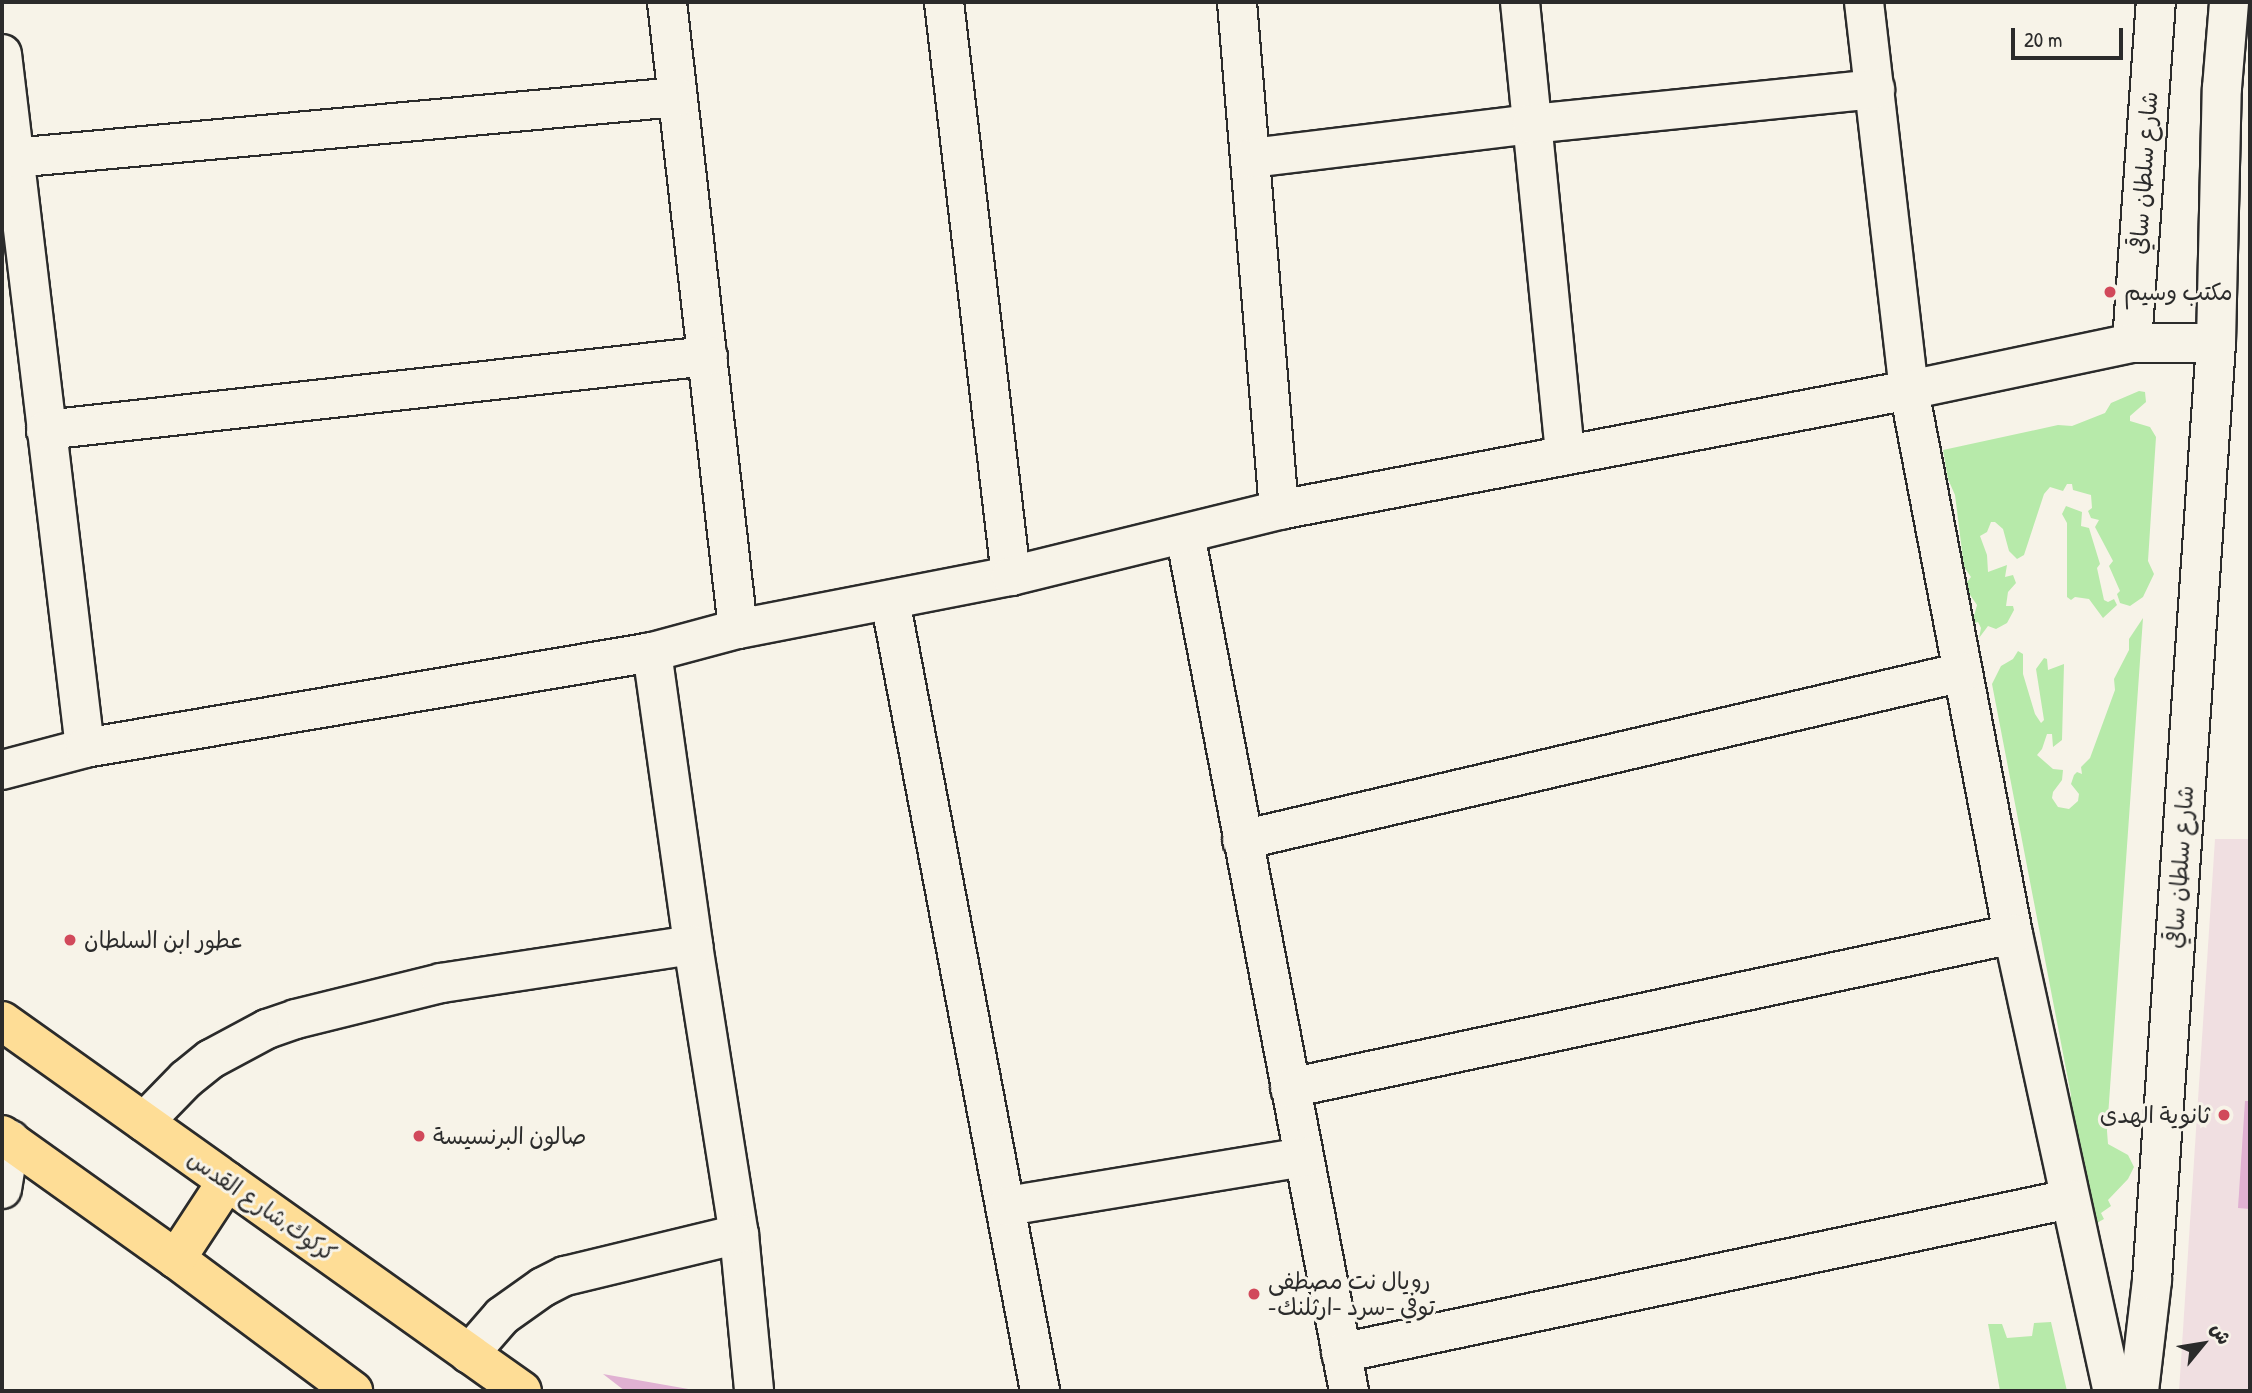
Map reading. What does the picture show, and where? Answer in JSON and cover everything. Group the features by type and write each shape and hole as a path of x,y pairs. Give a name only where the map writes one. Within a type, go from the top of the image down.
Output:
{"main road":[{"name":"كركوك,شارع القدس","path":"2,1021 522,1391"},
{"path":"6,1138 176,1259 353,1391"},
{"path":"176,1259 227,1181"}],"street":[{"path":"667,2 737,629"},
{"path":"944,2 1011,576"},
{"path":"1237,2 1279,510"},
{"path":"1520,2 1565,455"},
{"path":"1864,2 1909,390 2013,934 2068,1199 2112,1391"},
{"name":"شارع سلطان ساقي","path":"2132,343 2156,2"},
{"name":"شارع سلطان ساقي","path":"2139,1391 2153,1266 2236,89 2229,2"},
{"path":"2,54 85,748"},
{"path":"1251,158 1532,124 1875,89"},
{"path":"13,158 677,97"},
{"path":"2,770 85,748 652,652 737,629 1011,576 1279,510 1909,390 2132,343 2217,343"},
{"path":"46,430 708,356"},
{"path":"1185,534 1241,839 1349,1391"},
{"path":"890,600 1008,1206 1040,1391"},
{"path":"652,652 693,945 739,1234 754,1391"},
{"path":"1241,839 1963,672"},
{"path":"1290,1088 2013,934"},
{"path":"144,1122 186,1079 211,1059 267,1029 296,1019 441,983 693,945"},
{"path":"2,1189 6,1138"},
{"path":"1008,1206 1303,1157"},
{"path":"1341,1353 2068,1199"},
{"path":"469,1353 511,1308 565,1276 739,1234"}],"shaded area":[{"name":"ثانوية الهدى","path":"2215,839 2250,839 2250,1391 2179,1391"}],"green space":[{"path":"2139,391 2145,392 2146,402 2130,416 2130,421 2150,427 2156,437 2148,561 2154,574 2143,597 2130,606 2120,603 2117,594 2120,591 2109,566 2113,561 2095,527 2099,520 2091,518 2088,511 2092,508 2091,495 2073,490 2072,484 2067,484 2063,491 2050,487 2044,494 2024,555 2017,559 2009,551 2003,529 1995,522 1991,522 1987,532 1980,536 1987,555 1988,572 2007,565 2005,577 2013,575 2016,583 2008,592 2006,606 2013,606 2014,610 2007,623 1996,629 1988,626 1979,638 1981,628 1978,622 1971,624 1970,618 1974,616 1977,605 1964,586 1971,577 1964,567 1955,495 1948,479 1943,450 2058,425 2072,426 2105,413 2111,403"},
{"path":"2066,506 2082,512 2081,526 2089,528 2100,564 2097,568 2104,600 2108,602 2114,599 2117,605 2103,618 2089,599 2075,597 2071,600 2067,597 2067,523 2062,514"},
{"path":"2143,618 2107,1131 2108,1144 2128,1155 2134,1167 2128,1179 2108,1200 2111,1206 2101,1213 2104,1219 2095,1224 2069,1102 2071,1095 1992,684 2001,666 2013,659 2018,651 2023,654 2023,674 2035,714 2041,723 2044,720 2036,669 2044,658 2047,659 2048,670 2064,664 2062,740 2053,747 2052,734 2047,734 2037,755 2053,769 2063,770 2062,780 2052,798 2058,807 2069,809 2078,801 2079,794 2071,784 2074,775 2077,772 2082,774 2081,767 2090,758 2115,690 2114,679 2129,650 2129,639"},
{"path":"2051,1322 2067,1391 2000,1391 1988,1324 2002,1324 2007,1338 2032,1336 2034,1323"}],"building":[{"path":"2245,1101 2250,1101 2250,1209 2238,1208"},
{"path":"603,1374 694,1390 694,1391 625,1391"}],"place":[{"name":"مكتب وسيم","path":"2110,292"},
{"name":"عطور ابن السلطان","path":"70,940"},
{"name":"ثانوية الهدى","path":"2224,1115"},
{"name":"صالون البرنسيسة","path":"419,1136"},
{"name":"رويال نت مصطفى -توفي -سرد -ارثلنك","path":"1254,1294"}]}
